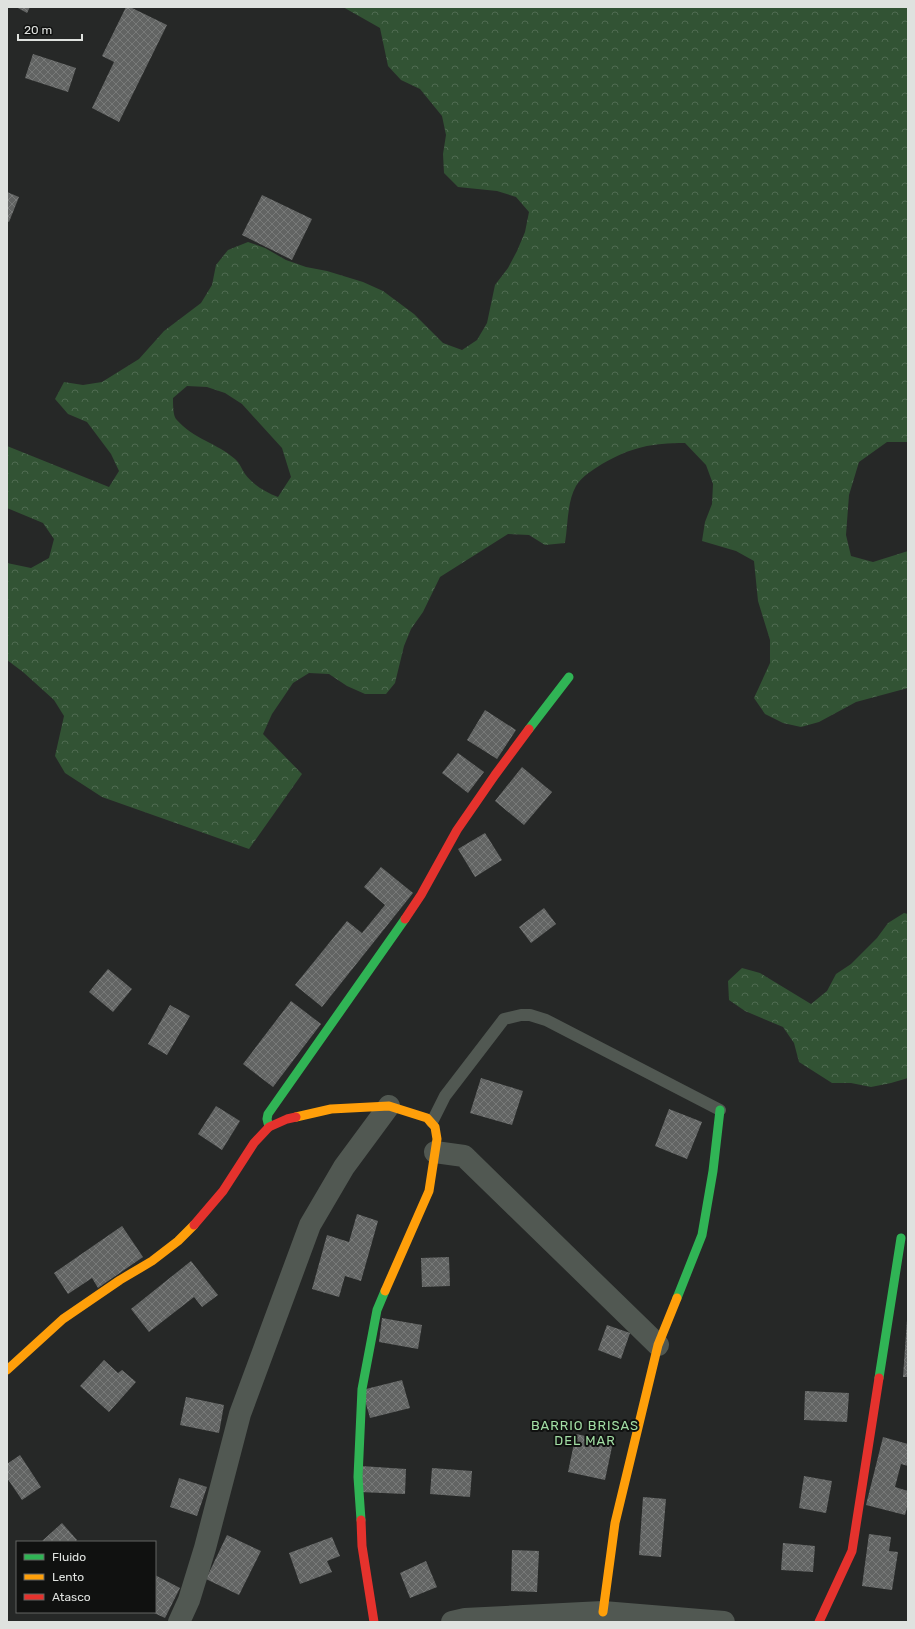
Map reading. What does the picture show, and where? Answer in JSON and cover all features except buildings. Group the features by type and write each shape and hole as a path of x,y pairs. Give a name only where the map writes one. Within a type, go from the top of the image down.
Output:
{"street":[{"path":"269,1126 267,1119 268,1114 421,895 457,830 495,775 569,677"},
{"path":"179,1622 189,1600 205,1548 240,1414 310,1225 344,1167 389,1106"},
{"path":"7,1370 63,1319 120,1280 152,1261 178,1241 203,1216 223,1191 254,1143 269,1126 331,1109 389,1106 427,1118 435,1127 437,1139 436,1152 428,1191 377,1310 362,1389 358,1477 362,1546 374,1622"},
{"path":"603,1612 615,1523 658,1345 702,1235 713,1171 720,1110"},
{"path":"436,1152 464,1156 658,1345"},
{"path":"820,1622 852,1551 901,1238"},
{"path":"452,1622 465,1619 603,1612 724,1622"}],"lane":[{"path":"432,1122 445,1096 504,1019 521,1015 530,1015 546,1020 720,1110"}],"green space":[{"path":"343,7 908,7 908,442 887,442 859,462 849,495 846,535 851,556 873,562 908,551 908,688 856,702 819,722 801,727 783,723 765,714 754,698 770,663 770,640 758,601 754,561 736,551 702,541 705,522 712,504 713,484 706,465 685,443 652,445 632,450 613,458 581,479 573,492 571,499 565,543 545,545 529,535 508,534 440,577 423,612 411,629 404,646 395,683 386,694 365,694 347,686 329,674 309,673 293,683 272,714 263,734 302,774 249,849 102,797 65,773 55,756 64,716 54,700 23,672 7,660 7,563 31,568 49,558 54,539 43,523 7,508 7,446 109,487 119,471 111,454 87,422 68,414 55,399 64,382 83,385 102,382 139,359 164,331 201,303 212,285 216,265 228,250 248,242 265,248 286,260 306,267 327,271 363,282 383,291 414,314 443,343 462,350 477,340 487,323 495,285 508,268 517,251 525,232 529,212 516,197 497,191 458,187 444,173 443,154 446,135 442,116 420,89 401,80 388,66 380,28","holes":["187,386 207,387 225,393 242,404 282,448 291,477 278,497 252,482 237,461 221,449 197,436 176,419 173,398"]},
{"path":"904,913 908,914 908,1078 871,1087 851,1083 832,1083 799,1062 794,1043 783,1027 745,1011 729,1000 728,981 742,968 760,973 811,1004 827,991 836,974 851,964 877,938 888,923"}],"traffic: fast":[{"path":"529,729 569,677"},
{"path":"269,1127 267,1119 268,1114 405,919"},
{"path":"677,1298 702,1235 713,1171 720,1110"},
{"path":"879,1378 901,1238"},
{"path":"361,1520 358,1477 362,1389 377,1310 385,1291"}],"traffic: slow":[{"path":"296,1117 331,1109 389,1106 427,1118 435,1127 437,1139 429,1191 385,1291"},
{"path":"7,1370 63,1319 120,1280 152,1261 178,1241 194,1225"},
{"path":"603,1612 615,1523 658,1345 677,1298"}],"traffic: jam":[{"path":"405,919 421,895 457,830 529,729"},
{"path":"194,1225 223,1191 254,1143 269,1127 287,1119 296,1117"},
{"path":"819,1622 852,1551 879,1378"},
{"path":"361,1520 362,1546 374,1622"}],"district":[{"name":"BARRIO BRISAS DEL MAR","path":"585,1432"}]}
